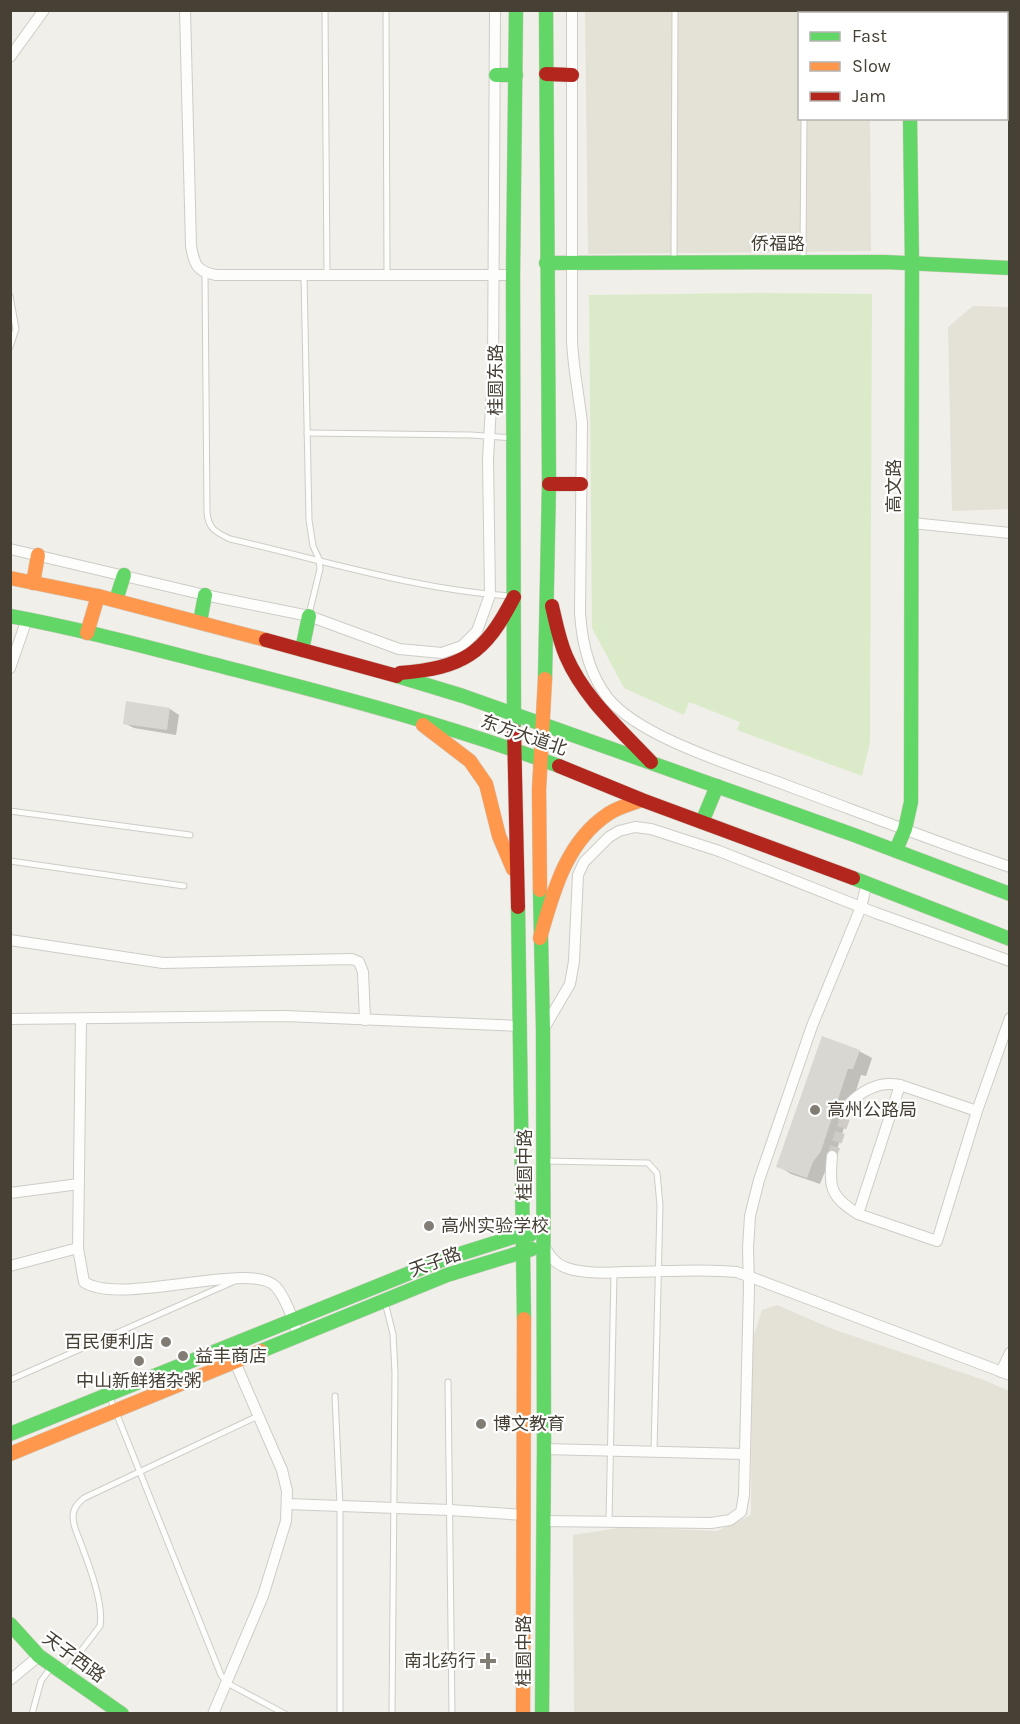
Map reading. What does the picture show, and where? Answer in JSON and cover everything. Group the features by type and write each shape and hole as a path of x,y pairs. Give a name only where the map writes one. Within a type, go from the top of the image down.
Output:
{"main road":[{"name":"桂圆东路","path":"513,749 513,275 516,10"},
{"path":"542,724 546,663 549,484 546,10"},
{"path":"546,74 572,75"},
{"path":"496,75 516,75"},
{"name":"高文路","path":"896,850 905,829 911,802 910,120"},
{"name":"侨福路","path":"546,263 572,265 803,261 1010,268"},
{"path":"549,484 581,484"},
{"path":"33,583 38,555"},
{"path":"116,600 124,575"},
{"name":"东方大道北","path":"10,578 116,600 389,674 514,714 651,762 896,850 1010,894"},
{"path":"547,585 565,655 581,685 607,718 651,762"},
{"path":"200,622 205,595"},
{"path":"87,633 98,596"},
{"path":"389,674 418,672 465,660 483,646 499,626 514,597"},
{"name":"东方大道北","path":"10,616 345,698 513,749 1010,939"},
{"path":"302,650 309,616"},
{"path":"416,720 470,761 486,784 499,836 518,880"},
{"name":"桂圆中路","path":"542,724 540,759 544,1449 542,1713"},
{"name":"桂圆中路","path":"513,749 518,880 525,1377 523,1713"},
{"path":"702,822 717,786"},
{"path":"540,938 553,892 568,856 584,834 608,814 642,800"},
{"path":"523,1234 532,1236 543,1243"},
{"name":"天子路","path":"12,1431 108,1395 447,1258 523,1234"},
{"name":"天子路","path":"15,1452 447,1275 523,1252 543,1243"},
{"name":"天子西路","path":"10,1624 39,1656 122,1713"}],"street":[{"path":"10,57 44,10"},
{"path":"185,10 191,246 195,263 205,274 513,275"},
{"path":"10,549 205,595 309,616 399,649 442,653 462,646 477,631 490,595 488,532 494,275 495,10"},
{"path":"572,10 573,368 579,392 582,423 582,638 593,675 609,699 625,714 652,731 692,749 1010,867"},
{"path":"912,524 1010,533"},
{"path":"10,668 27,620"},
{"path":"543,1030 570,984 574,960 578,875 584,862 609,837 619,831 635,827 651,829 719,851 861,907 1010,961"},
{"path":"542,1521 711,1523 735,1518 741,1512 745,1454 750,1216 759,1180 812,1026 861,907 867,883"},
{"path":"10,940 163,963 352,959 359,962 363,972 365,1020"},
{"path":"10,1019 285,1016 519,1026"},
{"path":"81,1018 78,1248 84,1282 100,1289 132,1289 239,1278 269,1281 276,1286 299,1337"},
{"path":"832,1156 829,1183 843,1205 858,1214 937,1241 977,1111 1010,1018"},
{"path":"850,1103 857,1095 872,1087 888,1083 977,1111"},
{"path":"858,1214 900,1085"},
{"path":"10,1193 79,1184"},
{"path":"543,1243 555,1262 567,1268 614,1273 737,1272 1005,1373 1010,1353"},
{"path":"10,1266 78,1248"},
{"path":"213,1713 272,1570 286,1521 287,1504 287,1491 282,1470 237,1362 228,1346"},
{"path":"12,1431 15,1452"},
{"path":"544,1449 745,1454"},
{"path":"287,1504 524,1515"},
{"path":"10,1680 39,1656"}],"lane":[{"path":"326,10 327,274"},
{"path":"386,10 387,274"},
{"path":"674,262 675,10"},
{"path":"803,261 804,120"},
{"path":"205,274 209,526 230,538 419,584 514,597"},
{"path":"304,274 309,520 313,546 319,559 317,584 309,616"},
{"path":"10,296 16,329 10,347"},
{"path":"307,433 514,438"},
{"path":"10,811 190,835"},
{"path":"10,861 184,886"},
{"path":"543,1161 648,1163 657,1173 660,1194 654,1452"},
{"path":"609,1523 614,1273"},
{"path":"10,1380 233,1283 239,1278"},
{"path":"379,1285 393,1334 395,1373 392,1713"},
{"path":"448,1382 452,1713"},
{"path":"108,1395 221,1675 227,1683 285,1713"},
{"path":"335,1396 340,1506 340,1713"},
{"path":"32,1713 41,1681 58,1669 100,1626 102,1617 94,1579 75,1528 73,1516 76,1505 84,1498 259,1416"}],"shaded area":[{"path":"585,11 868,11 798,12 798,120 870,120 871,251 588,254"},
{"path":"973,306 1009,307 1009,509 952,511 948,327"},
{"path":"777,1305 835,1330 984,1380 1009,1391 1009,1713 574,1713 573,1535 625,1527 717,1531 751,1515 752,1341 762,1310"}],"green space":[{"path":"872,294 870,742 862,776 737,730 740,722 689,702 684,715 624,688 592,628 589,295"}],"building":[{"path":"126,701 170,708 167,730 123,724"},
{"name":"高州公路局","path":"822,1036 860,1050 853,1069 848,1069 821,1151 813,1162 807,1178 776,1167"}],"tunnel":[{"path":"832,1156 850,1103"}],"traffic: fast":[{"path":"514,730 513,275 516,10"},
{"path":"545,679 549,484 546,10"},
{"path":"496,75 516,75"},
{"path":"896,850 905,829 911,802 910,120"},
{"path":"546,263 884,262 1010,268"},
{"path":"116,600 124,575"},
{"path":"200,622 205,595"},
{"path":"10,616 123,641 358,702 480,738 559,766"},
{"path":"302,650 309,616"},
{"path":"397,676 463,696 854,835 1010,894"},
{"path":"702,822 717,786"},
{"path":"853,878 1010,939"},
{"path":"540,890 543,1030 542,1714"},
{"path":"518,907 524,1319"},
{"path":"10,1434 447,1258 523,1234 530,1235"},
{"path":"261,1351 447,1275 532,1249"},
{"path":"10,1624 39,1656 122,1714"}],"traffic: slow":[{"path":"33,583 38,555"},
{"path":"10,578 98,596 266,640"},
{"path":"87,633 98,596"},
{"path":"540,890 539,790 545,679"},
{"path":"423,725 470,761 486,784 499,836 513,869"},
{"path":"540,938 563,869 581,839 608,814 642,800"},
{"path":"523,1714 524,1319"},
{"path":"10,1454 261,1351"}],"traffic: jam":[{"path":"546,74 572,75"},
{"path":"549,484 581,484"},
{"path":"400,673 440,667 470,654 493,632 514,597"},
{"path":"552,606 564,650 583,686 651,762"},
{"path":"266,640 397,676"},
{"path":"514,730 518,907"},
{"path":"559,766 642,800 853,878"}],"place":[{"name":"高州公路局","path":"815,1110"},
{"name":"高州实验学校","path":"429,1226"},
{"name":"百民便利店","path":"166,1342"},
{"name":"益丰商店","path":"183,1356"},
{"name":"中山新鲜猪杂粥","path":"139,1361"},
{"name":"博文教育","path":"481,1424"},
{"name":"南北药行","path":"488,1661"}]}
